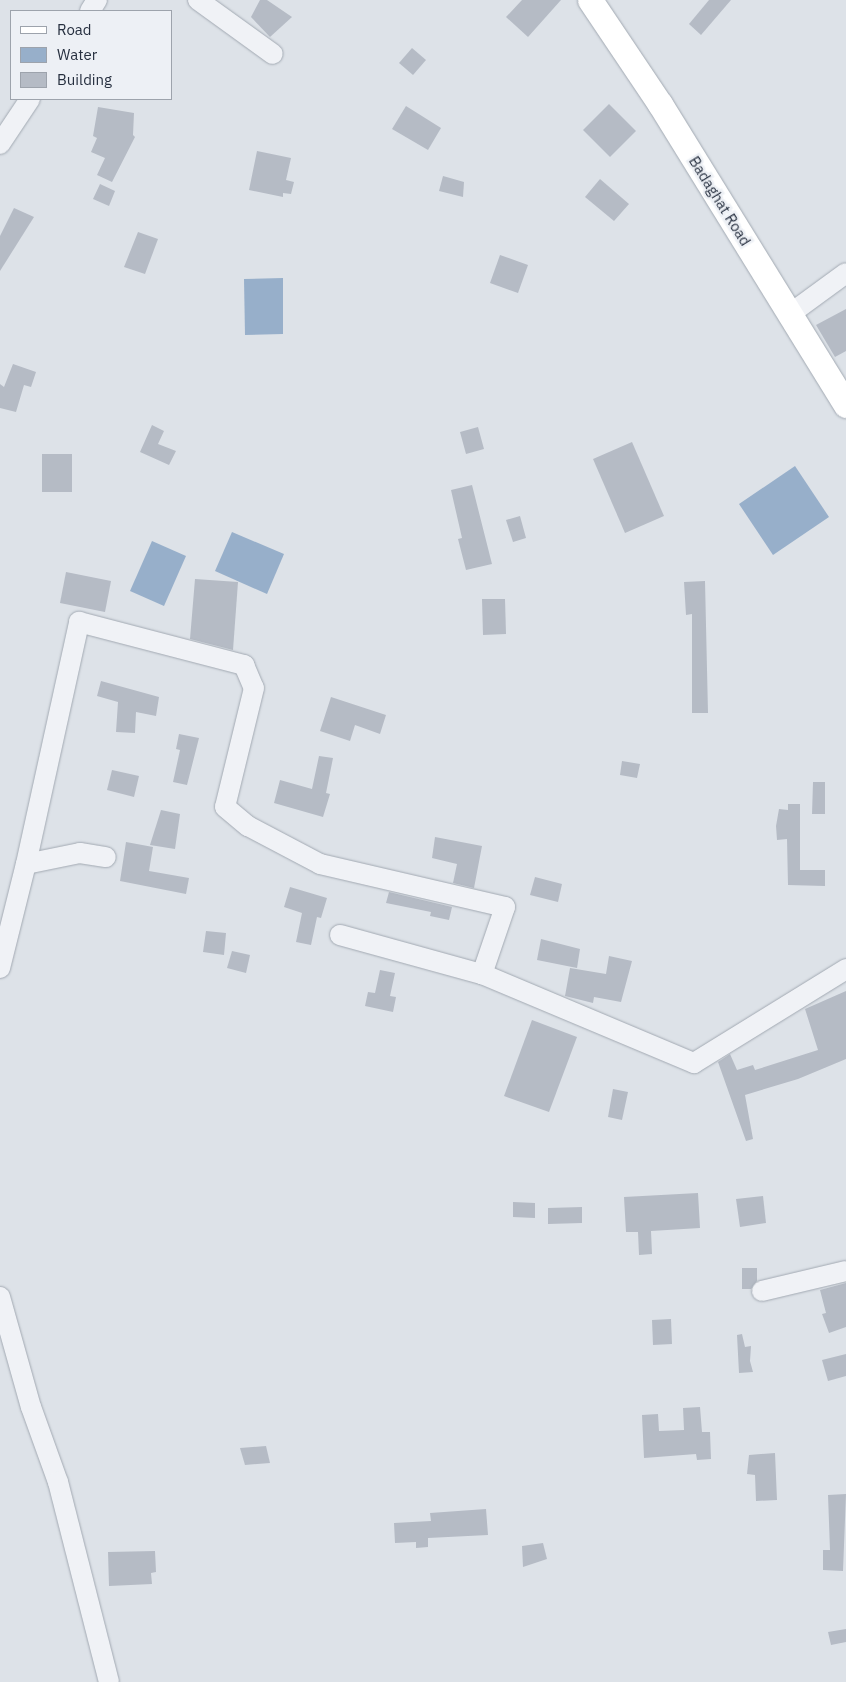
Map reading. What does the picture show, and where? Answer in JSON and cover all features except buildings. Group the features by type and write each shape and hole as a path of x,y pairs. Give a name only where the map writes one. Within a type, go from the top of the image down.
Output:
{"main road":[{"name":"Badaghat Road","path":"590,0 660,104 846,405"}],"street":[{"path":"198,0 273,54"},
{"path":"0,144 29,100"},
{"path":"790,314 846,273"},
{"path":"0,968 26,864 79,622 244,665 254,688 225,807 248,826 320,864 505,907 482,974"},
{"path":"26,864 80,853 106,857"},
{"path":"340,935 482,974 694,1063 846,969"},
{"path":"762,1291 846,1272"},
{"path":"0,1297 31,1407 58,1482 109,1682"}],"water":[{"path":"283,278 283,334 245,335 244,279"},
{"path":"795,466 829,517 773,555 739,504"},
{"path":"232,532 284,554 267,594 215,571"},
{"path":"152,541 186,556 164,606 130,591"}]}
